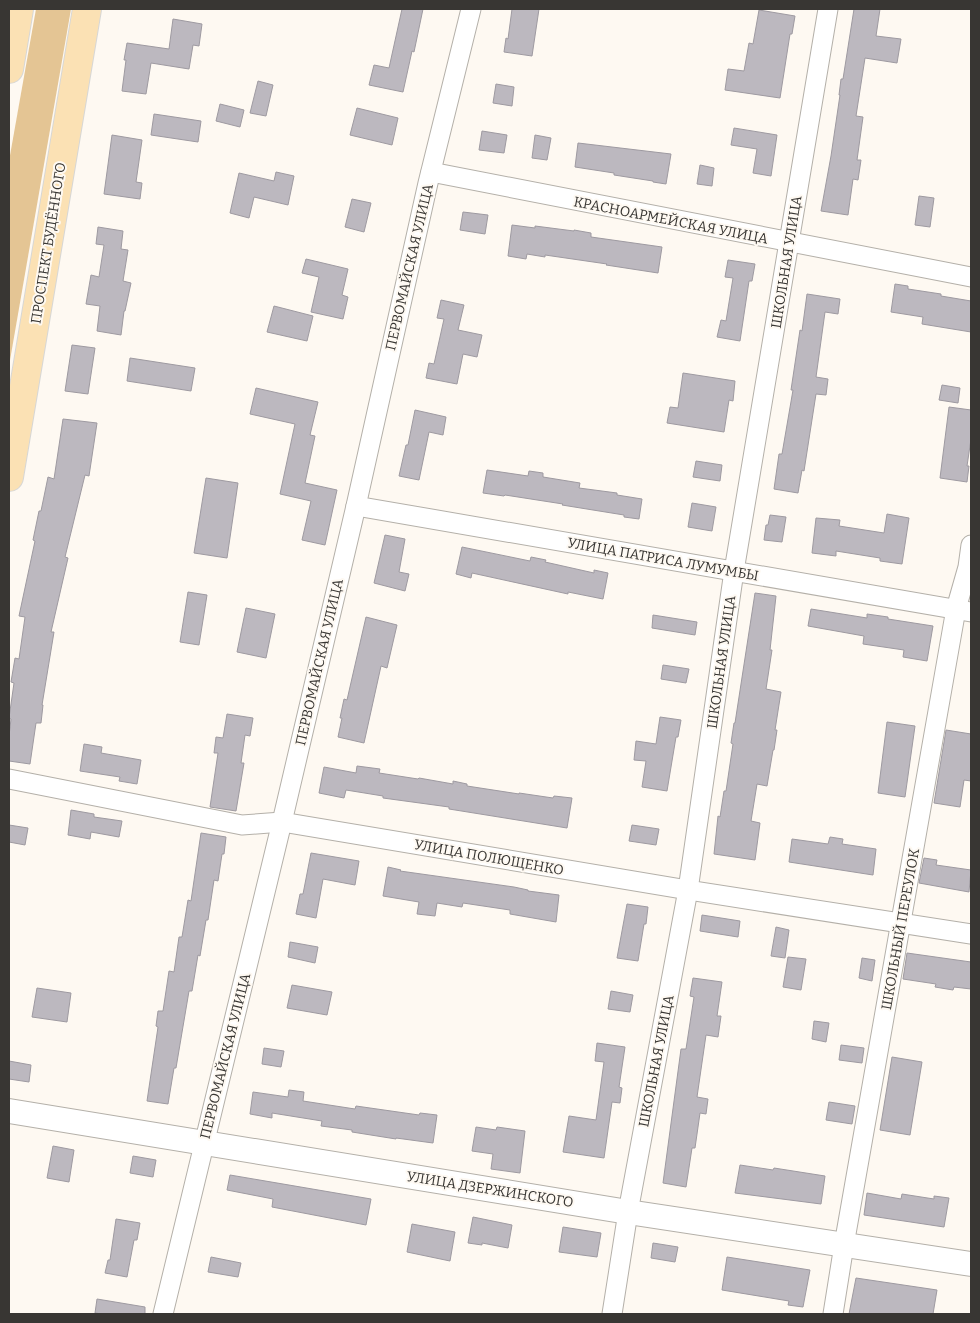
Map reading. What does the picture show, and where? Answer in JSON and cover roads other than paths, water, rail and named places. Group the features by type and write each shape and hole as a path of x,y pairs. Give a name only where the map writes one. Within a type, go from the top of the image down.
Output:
{"main road":[{"path":"9,68 19,9"},
{"name":"ПРОСПЕКТ БУДЁННОГО","path":"9,477 14,416 87,9"}],"street":[{"name":"ПЕРВОМАЙСКАЯ УЛИЦА","path":"163,1314 282,822 356,506 431,172 472,9"},
{"name":"ШКОЛЬНАЯ УЛИЦА","path":"612,1314 628,1212 688,890 734,571 828,9"},
{"name":"КРАСНОАРМЕЙСКАЯ УЛИЦА","path":"431,172 971,277"},
{"name":"УЛИЦА ПАТРИСА ЛУМУМБЫ","path":"356,506 963,610"},
{"name":"ШКОЛЬНЫЙ ПЕРЕУЛОК","path":"833,1314 901,923 963,610 971,545"},
{"name":"УЛИЦА ПОЛЮЩЕНКО","path":"9,780 242,825 282,822 688,890 971,934"},
{"name":"УЛИЦА ДЗЕРЖИНСКОГО","path":"9,1111 628,1212 971,1264"}]}
